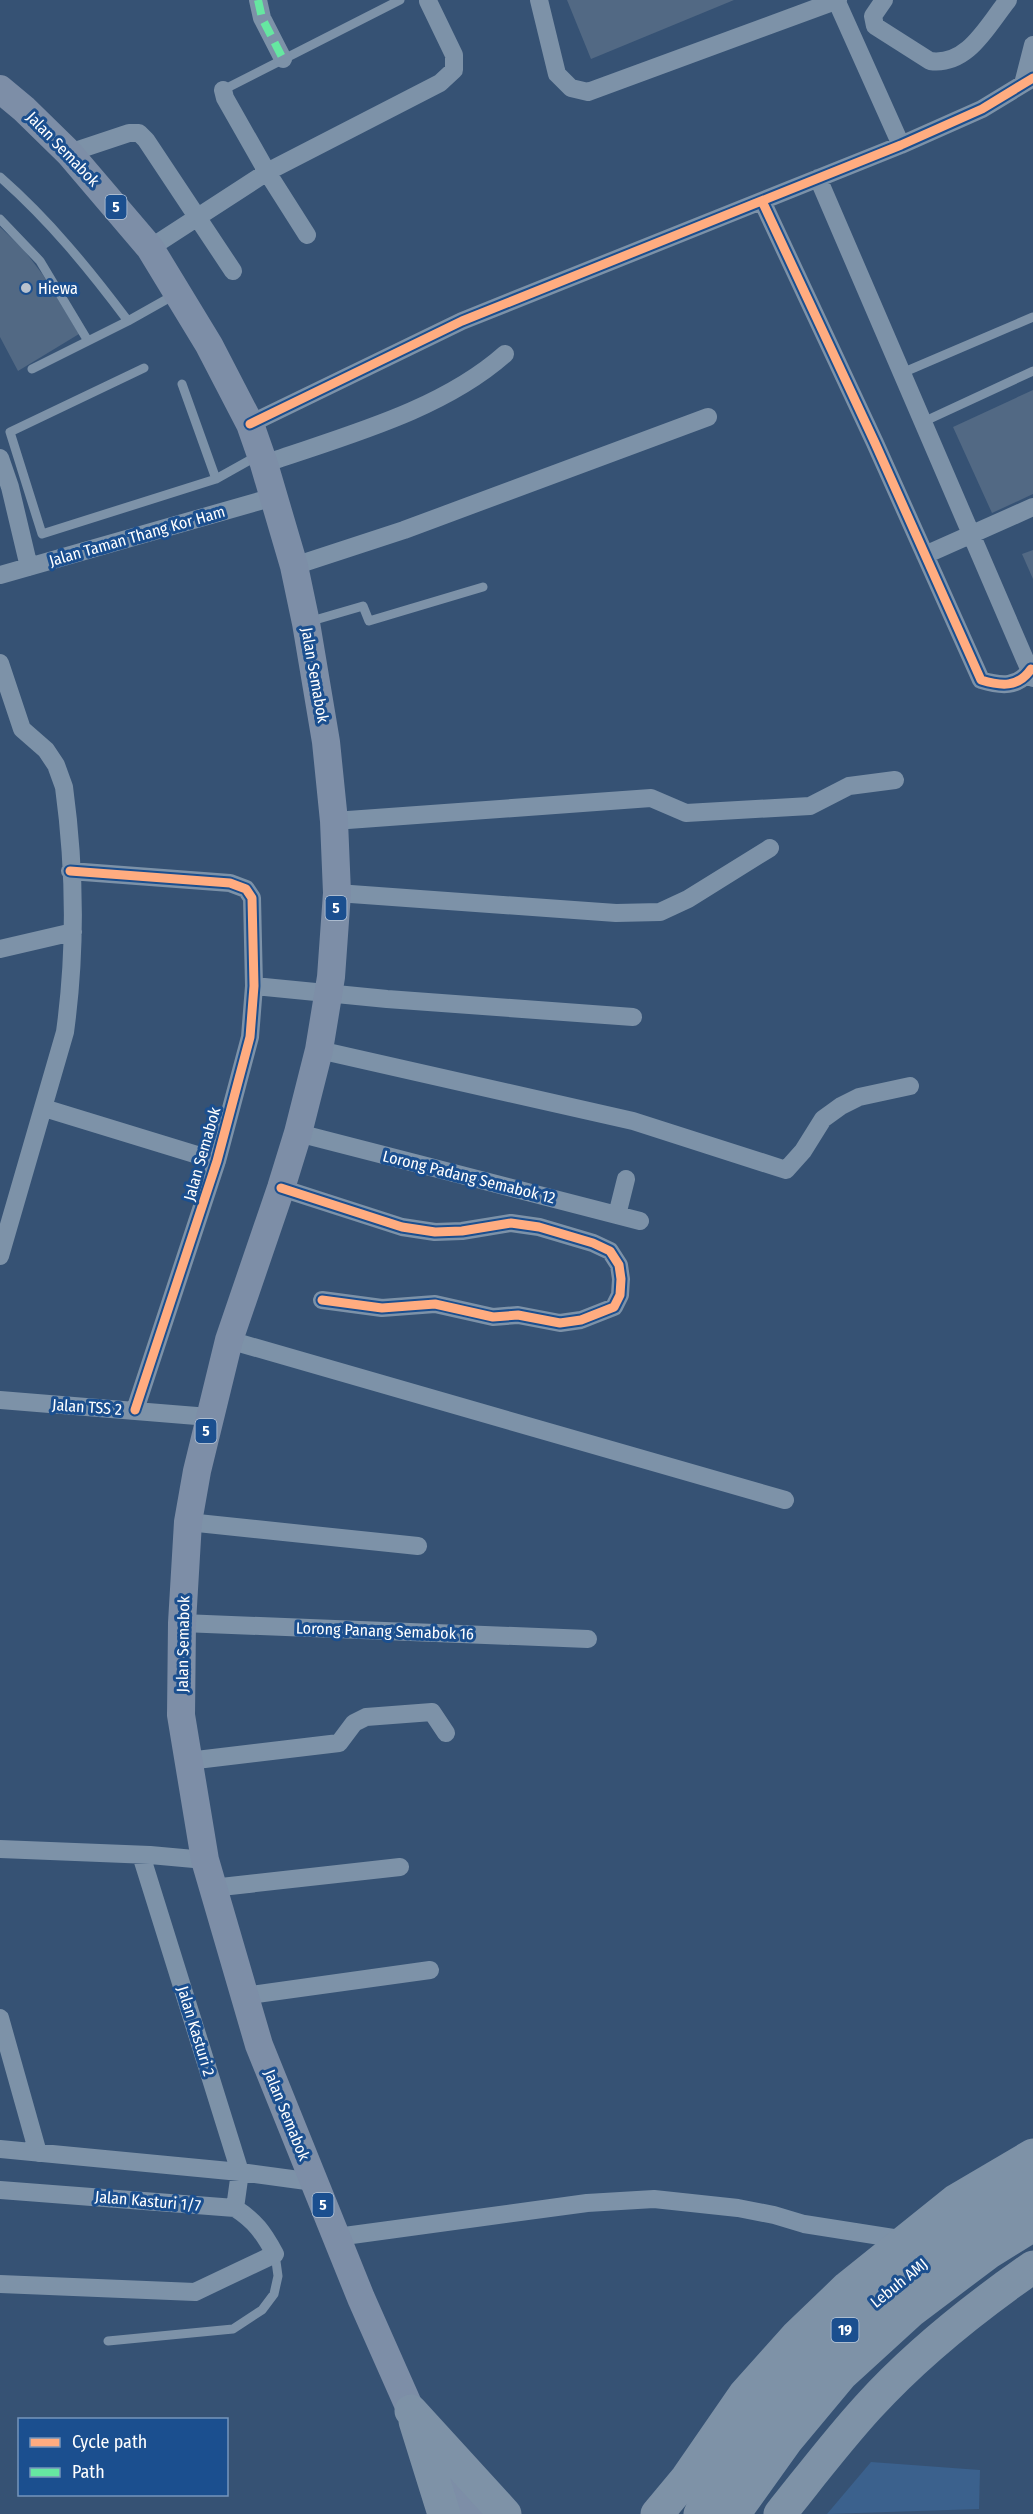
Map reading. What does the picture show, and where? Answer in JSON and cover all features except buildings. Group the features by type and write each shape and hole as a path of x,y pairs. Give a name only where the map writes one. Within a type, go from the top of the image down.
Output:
{"highway":[{"path":"657,2514 687,2478 745,2394 795,2337 848,2287 955,2201 1033,2155"},
{"name":"Lebuh AMJ","path":"700,2514 761,2421 820,2354 894,2283 978,2224 1033,2190"},
{"name":"Lebuh AMJ","path":"734,2514 787,2440 842,2374 911,2311 988,2253 1033,2225"},
{"path":"780,2514 867,2407 924,2350 988,2298 1033,2267"},
{"path":"411,2410 444,2514"},
{"path":"411,2410 505,2514"},
{"path":"671,2514 687,2478"}],"main road":[{"name":"Jalan Semabok","path":"0,89 69,153 150,248 209,345 250,424 294,566 306,623 326,742 334,821 336,893 329,994 319,1050 298,1133 228,1340 209,1417 188,1522 182,1623 182,1715 205,1860 259,2045 337,2238 411,2410 474,2514"},
{"name":"Jalan Semabok","path":"411,2410 492,2514"}],"street":[{"path":"258,0 262,18 283,59"},
{"path":"539,0 556,74 571,88 588,92 787,17 837,1 901,145"},
{"path":"884,0 873,16 875,26 930,61 940,63 966,54 1008,0"},
{"path":"150,248 267,172 440,83 454,70 454,55 427,1"},
{"path":"250,424 462,321 901,145 982,109 1028,81 1033,45"},
{"path":"223,90 225,98 267,172 307,235"},
{"path":"69,153 129,132 139,133 198,216 233,271"},
{"path":"762,201 981,681 998,685 1011,684 1032,674 818,178"},
{"path":"262,459 387,421 445,394 495,363 505,354"},
{"path":"294,566 404,530 708,417"},
{"path":"0,458 5,488 29,567"},
{"name":"Jalan Taman Thang Kor Ham","path":"0,575 274,497"},
{"path":"925,555 1033,507"},
{"path":"0,663 22,729 46,750 56,765 64,787 73,932 70,995 65,1032 0,1256"},
{"path":"334,821 651,798 686,813 810,806 849,786 895,780"},
{"path":"336,893 616,913 660,912 688,899 770,848"},
{"name":"Jalan Semabok","path":"70,871 230,883 246,889 252,898 254,986 250,1037 217,1161 135,1410"},
{"path":"0,949 73,932"},
{"path":"254,986 329,994 633,1017"},
{"path":"319,1050 633,1121 786,1170 803,1151 823,1119 841,1106 858,1097 910,1086"},
{"path":"44,1108 217,1161"},
{"name":"Lorong Padang Semabok 12","path":"298,1133 640,1221"},
{"path":"617,1215 626,1179"},
{"path":"281,1188 402,1227 435,1232 462,1231 511,1223 566,1233 610,1251 619,1265 621,1279 620,1294 614,1306 581,1320 560,1323 518,1315 493,1317 435,1304 382,1308 322,1299"},
{"path":"228,1340 785,1500"},
{"name":"Jalan TSS 2","path":"0,1400 209,1417"},
{"path":"188,1522 418,1546"},
{"name":"Lorong Panang Semabok 16","path":"182,1623 588,1639"},
{"path":"188,1761 339,1743 354,1723 366,1717 432,1712 446,1733"},
{"path":"0,1849 152,1855 205,1860"},
{"name":"Jalan Kasturi 2","path":"152,1855 250,2173 235,2208"},
{"path":"212,1888 400,1867"},
{"path":"243,1996 430,1970"},
{"path":"0,2018 5,2050 38,2153"},
{"path":"0,2149 250,2173 314,2182"},
{"name":"Jalan Kasturi 1/7","path":"0,2190 235,2208"},
{"path":"337,2238 587,2203 654,2199 738,2208 804,2224 906,2240"},
{"path":"0,2284 195,2292 275,2254 266,2236 252,2219 235,2208"}],"lane":[{"path":"223,90 400,0"},
{"path":"0,177 35,208 86,266 128,321"},
{"path":"0,219 40,261 88,341"},
{"path":"32,369 178,293"},
{"path":"902,373 1033,317"},
{"path":"144,368 10,432 42,534 216,479 262,459"},
{"path":"923,422 1033,371"},
{"path":"182,384 216,479"},
{"path":"306,623 363,606 369,621 483,587"},
{"path":"108,2341 233,2329 262,2310 274,2294 278,2276 275,2254"}],"water":[{"path":"871,2462 980,2470 979,2509 827,2514"}],"marked path":[{"path":"258,0 262,18 283,59"}],"cycle path":[{"path":"250,424 462,321 901,145 982,109 1033,78"},
{"path":"762,201 875,443 981,680 1009,684 1021,680 1031,669"},
{"path":"70,871 230,883 246,889 252,898 254,986 250,1037 217,1161 135,1410"},
{"path":"281,1188 402,1227 435,1232 462,1231 511,1223 539,1227 593,1243 610,1251 619,1265 621,1279 620,1295 614,1307 581,1320 560,1323 518,1315 493,1317 435,1304 382,1308 322,1300"}],"place":[{"name":"Hiewa","path":"26,288"}]}
